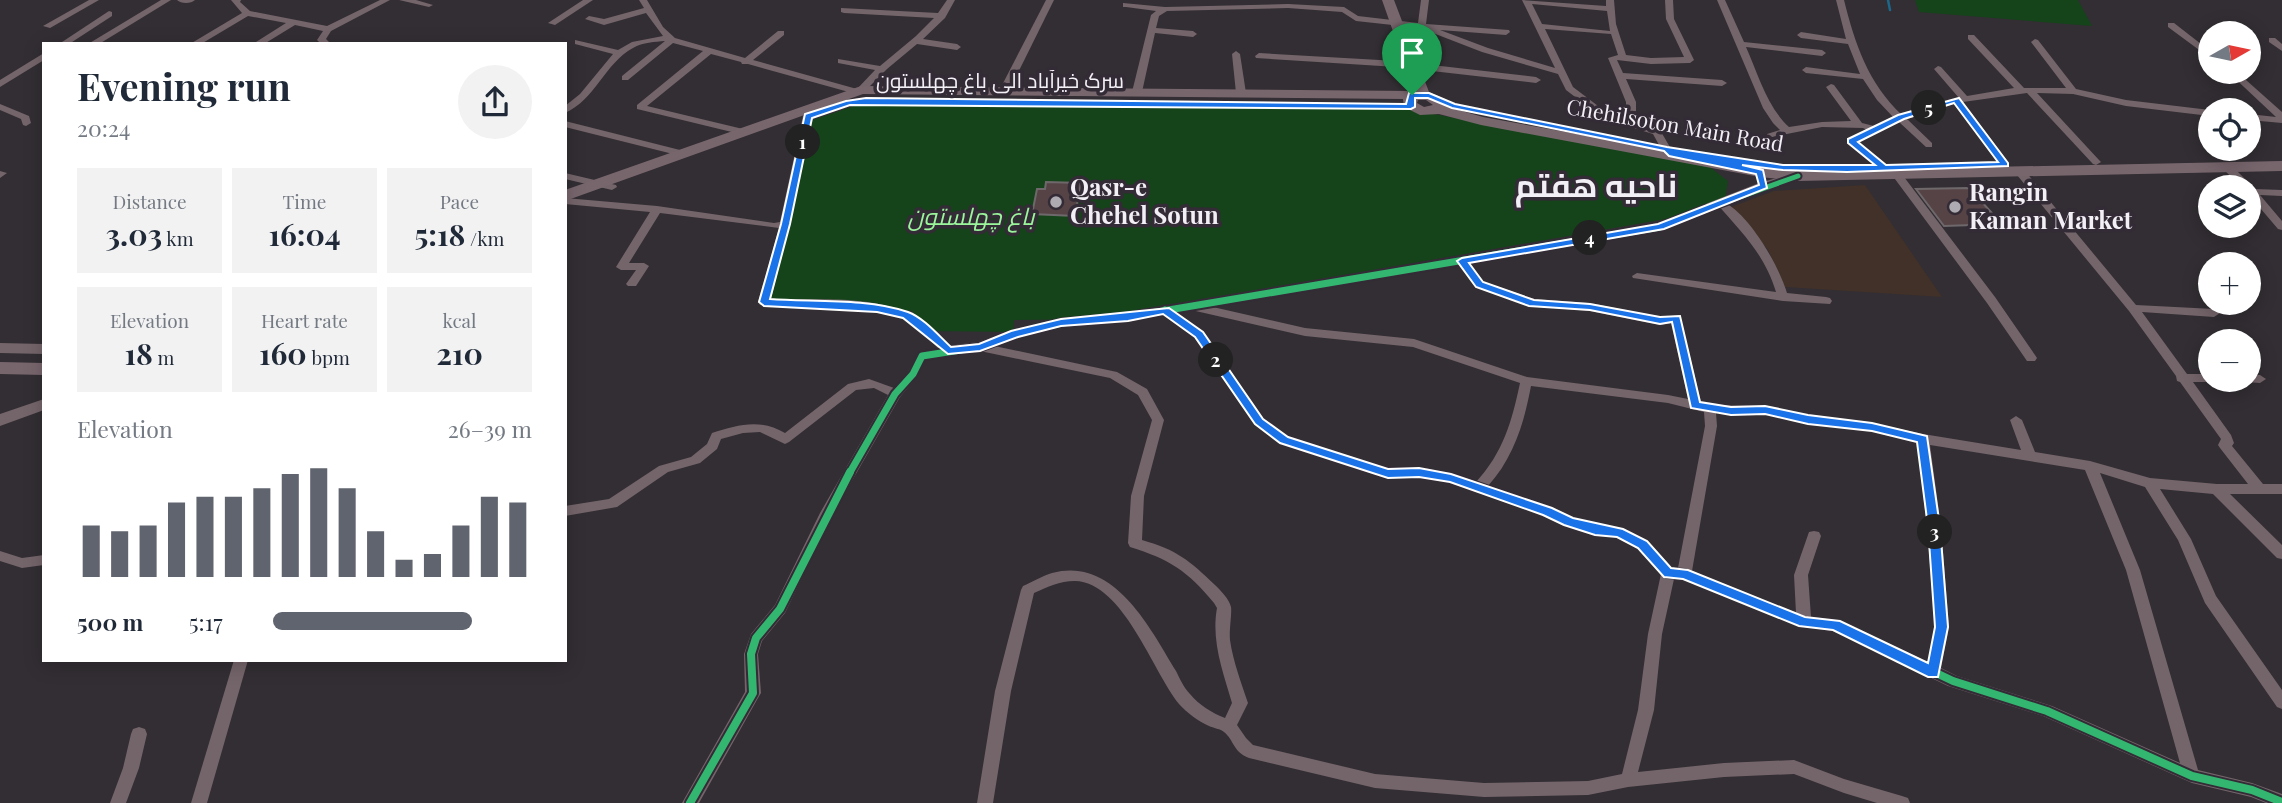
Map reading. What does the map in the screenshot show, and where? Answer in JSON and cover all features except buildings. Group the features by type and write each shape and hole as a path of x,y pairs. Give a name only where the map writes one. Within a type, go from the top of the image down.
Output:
{"main road":[{"path":"606,185 681,153 858,90 1241,93 1415,99 1413,67 1388,0"},
{"name":"Chehilsoton Main Road","path":"1415,99 1481,121 1783,167 2021,173 2282,166"},
{"name":"سرک خیرآباد الی باغ چهلستون","path":"567,201 606,185 849,103 1415,99"},
{"name":"Chehilsoton Main Road","path":"1668,151 1762,179 2005,164 2282,156"},
{"path":"0,368 42,369"},
{"path":"0,378 42,378"}],"street":[{"path":"47,26 95,0"},
{"path":"95,42 167,0"},
{"path":"181,0 191,0"},
{"path":"237,0 234,1 247,13 328,29"},
{"path":"324,42 321,40 328,29 386,0"},
{"path":"403,0 429,5"},
{"path":"552,23 589,0"},
{"path":"567,108 602,76 619,53 632,44 670,39 858,90 917,41 942,16 951,0"},
{"path":"1004,91 1050,0"},
{"path":"1422,26 1425,0"},
{"path":"1631,123 1631,102 1612,58 1690,61 1670,19 1669,0"},
{"path":"1721,0 1768,108 1776,121 1786,129"},
{"path":"1840,0 1850,42 1867,77 1877,93 1929,145"},
{"path":"1622,57 1609,5 1526,1 1569,88 1607,117 1657,132 1668,151"},
{"path":"589,19 604,22 618,13 649,4 660,28 670,39"},
{"path":"1137,92 1155,15 1164,4"},
{"path":"1126,5 1321,4 1343,10 1356,18 1506,32"},
{"path":"844,10 942,16"},
{"path":"197,42 247,13"},
{"path":"66,42 109,14"},
{"path":"260,42 294,22"},
{"path":"2171,25 2198,46"},
{"path":"1422,26 1485,50 1559,72"},
{"path":"1538,26 1608,33"},
{"path":"1152,30 1193,34"},
{"path":"745,61 781,33"},
{"path":"1801,35 1850,42"},
{"path":"1971,37 2096,162"},
{"path":"625,78 670,39"},
{"path":"2272,40 2282,48"},
{"path":"917,41 957,47"},
{"path":"578,42 619,53"},
{"path":"2035,42 2073,91"},
{"path":"1740,44 1822,52"},
{"path":"710,50 640,107 740,131"},
{"path":"1236,54 1241,93"},
{"path":"1259,56 1413,67 1536,80"},
{"path":"0,84 42,57"},
{"path":"841,61 883,69"},
{"path":"1938,69 2005,164"},
{"path":"1806,70 1867,77"},
{"path":"1622,76 1722,83"},
{"path":"2245,84 2282,119"},
{"path":"1831,87 1858,124"},
{"path":"2031,358 1992,300 1891,171 1852,141 1901,117 1961,99 2026,91 2073,91 2101,99 2198,111"},
{"path":"0,107 20,114 26,118 26,123"},
{"path":"808,116 785,224 764,302 877,308 906,315 925,328 948,351"},
{"path":"2261,118 2282,119"},
{"path":"567,124 681,153"},
{"path":"1770,135 1786,129 1858,124 1874,128"},
{"path":"2227,167 2235,175"},
{"path":"2021,173 2133,308 2181,378 2227,438 2228,443 2224,445 2259,488"},
{"path":"567,176 606,185"},
{"path":"690,803 753,693 751,654 756,638 780,609 822,524 895,394 913,374 922,356 980,347 1015,334 1061,323 1128,317 1660,227 1722,204 1762,179"},
{"path":"2261,190 2282,193"},
{"path":"567,201 657,209 774,226 785,224"},
{"path":"2261,203 2282,227"},
{"path":"1722,204 1741,222 1762,249 1783,297"},
{"path":"632,284 644,266 621,267 657,209"},
{"path":"1462,261 1480,284 1532,303 1590,307 1660,321 1676,318 1695,405"},
{"path":"1637,276 1826,301"},
{"path":"1191,306 1305,332 1414,343 1526,381 1668,399 1710,409 1765,410 1808,419 1872,427 1923,439 2029,454 2090,466 2150,483 2217,489 2282,489"},
{"path":"2133,308 2198,312"},
{"path":"1165,310 1199,335 1259,421 1284,440 1388,474 1419,472 1451,478 1547,511 1569,522 1595,530 1619,533 1643,545 1676,573 1804,622 1835,625 1933,672 2046,711 2192,776 2252,789 2282,802"},
{"path":"980,347 1113,374 1143,392 1158,420 1143,468 1133,524 1135,543 1186,563 1205,586 1216,591 1224,608 1221,618 1225,644 1240,703 1228,726"},
{"path":"0,348 42,349"},
{"path":"2181,378 2198,378"},
{"path":"1478,488 1505,457 1516,427 1526,381"},
{"path":"567,511 612,503 664,469 695,460 713,446 716,436 741,428 761,428 785,439 852,387 863,383 876,383 895,394"},
{"path":"0,420 42,405"},
{"path":"1628,780 1646,710 1655,634 1676,573 1712,426 1710,409"},
{"path":"2016,420 2029,454"},
{"path":"1923,439 1942,627 1933,672"},
{"path":"2090,466 2133,570 2192,776"},
{"path":"2150,483 2184,539 2210,599 2282,702"},
{"path":"2217,489 2282,554"},
{"path":"1804,622 1801,575 1814,536"},
{"path":"0,556 22,563 42,561"},
{"path":"985,803 1003,691 1028,590 1042,581 1061,576 1084,576 1099,581 1126,604 1187,701 1218,724 1228,726 1249,751 1375,781 1484,790 1588,788 1628,780 1724,770 1794,767 1844,786 1902,803"},
{"path":"199,803 240,662"},
{"path":"118,803 131,768 139,734"}],"shaded area":[{"path":"1865,185 1942,297 1785,287 1768,250 1731,207 1774,191"}],"green space":[{"path":"1915,0 2078,0 2092,26 1919,12"},
{"name":"باغ چهلستون","path":"857,105 1407,109 1707,165 1728,181 1725,200 1677,217 1093,319 1014,320 1013,332 928,331 912,311 767,301 807,122"}],"waterway":[{"path":"1888,0 1890,10"}],"cycle path":[{"path":"690,803 753,693 751,654 756,638 780,609 827,513 895,394 913,374 922,356 980,347 1015,334 1061,323 1127,317 1660,227 1764,186 1798,176"},
{"path":"1165,310 1199,335 1259,421 1284,440 1388,474 1419,473 1451,478 1547,511 1569,522 1595,530 1619,533 1643,545 1668,573 1684,574 1804,622 1835,625 1953,681 2047,711 2192,776 2252,790 2282,802"}],"place":[{"name":"Qasr-e Chehel Sotun","path":"1056,202"},
{"name":"Rangin Kaman Market","path":"1955,207"}],"district":[{"name":"ناحیه هفتم","path":"1596,186"}],"route":[{"path":"1412,95 1409,101 1411,107 866,101 849,103 808,116 785,224 764,302 877,308 906,315 925,328 948,351 980,347 1015,334 1061,323 1128,317 1165,310 1199,335 1259,421 1284,440 1388,474 1419,472 1451,478 1547,511 1569,522 1595,530 1619,533 1643,545 1668,573 1684,574 1804,622 1835,625 1933,672 1942,627 1923,439 1872,427 1808,419 1765,410 1731,411 1695,405 1676,318 1660,321 1590,307 1532,303 1480,284 1474,280 1462,261 1660,227 1764,186 1760,172 1669,153 1667,149 1741,163 1783,167 1884,168 1852,141 1901,117 1956,100 2005,164 1893,168 1847,169 1783,167 1741,163 1452,106 1429,96 1412,95"}]}
